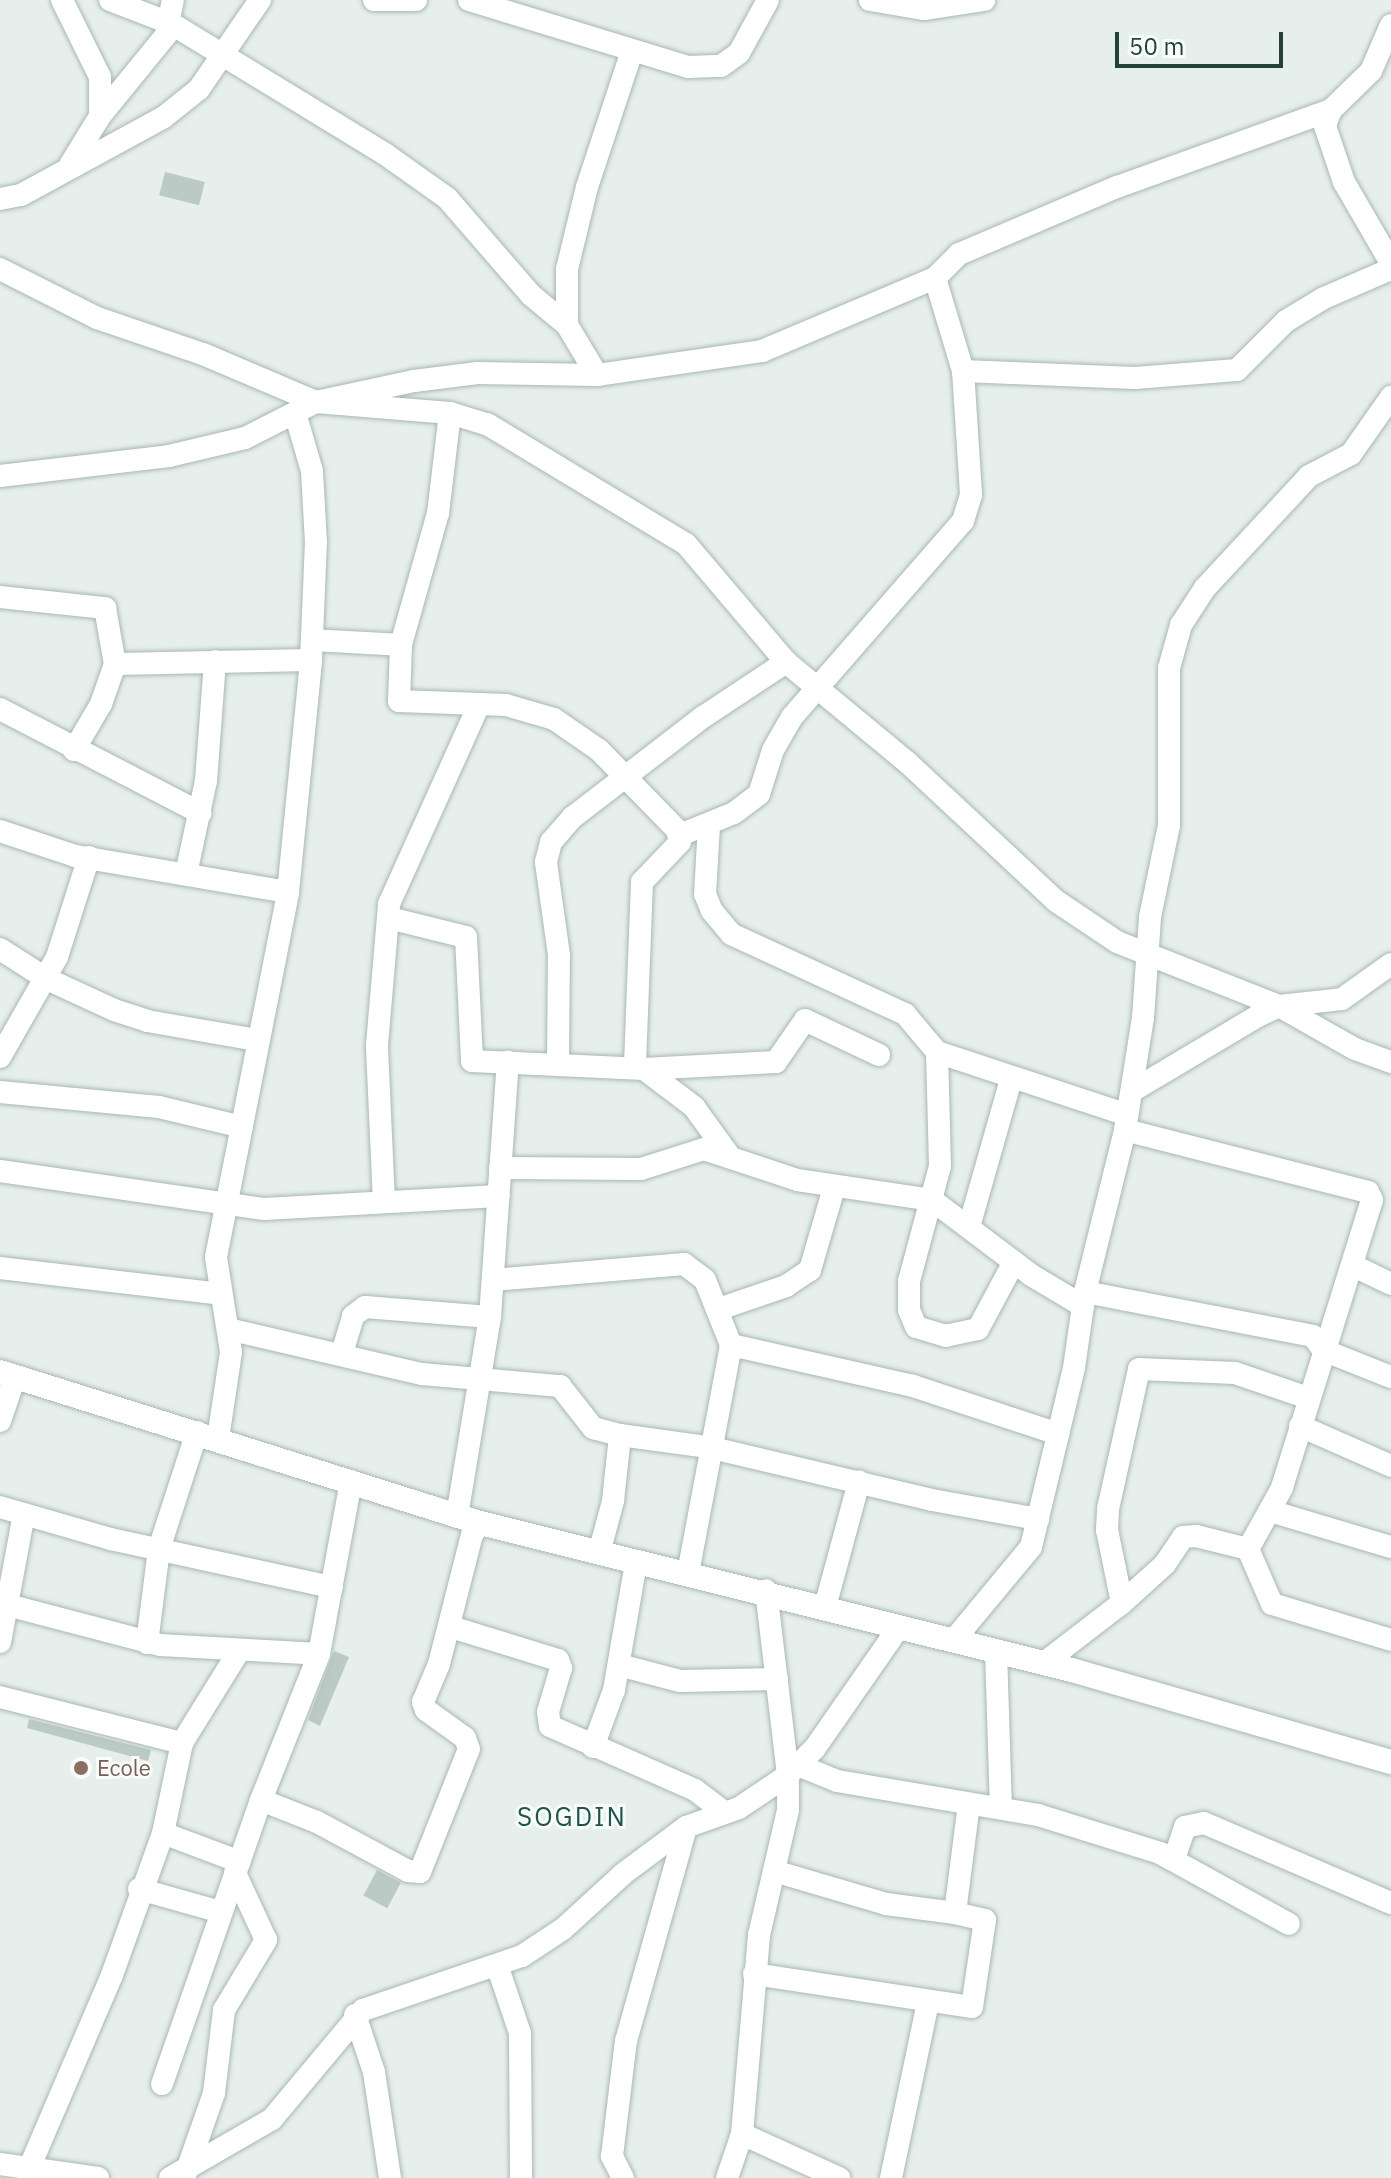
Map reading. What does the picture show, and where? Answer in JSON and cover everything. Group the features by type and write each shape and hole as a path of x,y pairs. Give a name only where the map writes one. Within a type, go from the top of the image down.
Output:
{"street":[{"path":"62,0 100,77 100,116"},
{"path":"110,0 172,24 385,154 447,198 531,295 567,325 597,375"},
{"path":"68,168 100,116 172,24 173,0"},
{"path":"0,217 10,197 164,117 199,89 224,57 260,0"},
{"path":"374,0 416,0"},
{"path":"469,0 688,67 721,66 739,53 768,0"},
{"path":"870,0 924,9 984,0"},
{"path":"1371,71 1391,25"},
{"path":"567,325 572,243 632,51"},
{"path":"0,476 169,456 245,438 316,402 477,373 597,375 762,351 935,278 959,254 982,244 1117,187 1331,110 1391,56"},
{"path":"963,371 1135,378 1237,370 1286,321 1324,298 1391,266 1344,182 1327,142 1331,110"},
{"path":"0,269 97,318 203,354 316,402 450,413 487,424 686,544 786,662 908,763 1056,901 1117,942 1279,1006 1355,1049 1391,1062"},
{"path":"640,1068 642,882 680,835 709,825 759,794 781,732 963,521 971,494 963,371 935,278"},
{"path":"953,1641 1031,1547 1058,1434 1084,1299 1132,1091 1147,954 1169,825 1169,668 1181,625 1205,588 1309,476 1351,454 1391,397"},
{"path":"147,1643 159,1549 229,1389 228,1329 216,1257 288,892 311,650 316,543 312,471 295,413"},
{"path":"450,413 438,513 401,645 399,701 527,709 554,719 629,777 680,835"},
{"path":"0,597 105,608 115,664 101,704 74,750"},
{"path":"115,664 215,661 311,650 401,645"},
{"path":"186,874 201,813 215,661"},
{"path":"558,1062 559,955 548,849 573,817 629,777 703,717 786,662"},
{"path":"384,1202 377,1045 392,895 479,705"},
{"path":"0,709 74,750 201,813"},
{"path":"709,825 705,894 712,911 731,934 905,1014 937,1052 1126,1123 1368,1192 1372,1200 1354,1266 1270,1511 1248,1549"},
{"path":"0,831 89,857 288,892"},
{"path":"0,1057 47,979 89,857"},
{"path":"389,918 464,934 470,1060 640,1068 655,1064 776,1062 805,1020 879,1055"},
{"path":"0,949 47,979 147,1021 257,1040"},
{"path":"1132,1091 1279,1006 1342,999 1391,964"},
{"path":"937,1052 941,1158 909,1281 909,1310 916,1327 946,1336 978,1329 1014,1262"},
{"path":"261,1800 357,1842 408,1871 420,1872 469,1749 465,1738 423,1706 451,1627 472,1535 468,1519 490,1317 508,1062"},
{"path":"640,1068 694,1107 728,1154"},
{"path":"969,1227 1011,1080"},
{"path":"0,1092 159,1107 242,1127"},
{"path":"500,1168 641,1169 695,1150 728,1154 834,1188 932,1200 1014,1262 1084,1299 1313,1336 1323,1350 1391,1377"},
{"path":"0,1171 228,1205 315,1208 499,1196"},
{"path":"719,1309 757,1298 807,1274 834,1188"},
{"path":"493,1280 684,1264 705,1280 731,1345 708,1447 688,1573"},
{"path":"1354,1266 1391,1284"},
{"path":"0,1268 220,1294"},
{"path":"342,1353 353,1316 365,1307 490,1317"},
{"path":"228,1329 422,1374 560,1386 593,1428 620,1435 708,1447 1038,1519"},
{"path":"731,1345 913,1386 1058,1434"},
{"path":"1122,1603 1107,1530 1108,1509 1139,1369 1235,1373 1308,1398"},
{"path":"0,1421 7,1374 468,1519 636,1562 766,1590 1044,1663 1391,1762"},
{"path":"1300,1426 1391,1466"},
{"path":"599,1553 613,1501 620,1435"},
{"path":"162,2084 261,1800 319,1654 351,1481"},
{"path":"825,1607 859,1482"},
{"path":"0,1507 159,1549 332,1587"},
{"path":"1270,1511 1391,1547"},
{"path":"0,1642 4,1604 24,1514"},
{"path":"1044,1663 1122,1603 1165,1564 1183,1537 1248,1549"},
{"path":"1248,1549 1272,1604 1391,1640"},
{"path":"593,1747 619,1665 636,1562"},
{"path":"727,2178 742,2134 754,1974 788,1810 793,1770 766,1590"},
{"path":"4,1604 147,1643 319,1654"},
{"path":"451,1627 558,1660 561,1668 547,1721 593,1747 695,1790 724,1812"},
{"path":"178,2175 272,2119 355,2015 399,1995 522,1956 563,1929 623,1874 686,1827 724,1812 793,1770 899,1627"},
{"path":"28,2171 112,1975 139,1889 163,1833 182,1743 239,1651"},
{"path":"996,1651 1001,1807"},
{"path":"619,1665 680,1681 777,1679"},
{"path":"0,1697 182,1743"},
{"path":"793,1770 837,1781 1001,1807 1174,1859 1289,1924"},
{"path":"955,1913 969,1804"},
{"path":"1174,1859 1185,1827 1204,1823 1391,1903"},
{"path":"623,2178 612,2156 626,2041 686,1827"},
{"path":"163,1833 238,1868 266,1935 224,2010 214,2093 178,2175"},
{"path":"754,1974 928,2003 974,2004 985,1920 886,1904 774,1871"},
{"path":"139,1889 221,1912"},
{"path":"497,1965 520,2033 521,2178"},
{"path":"891,2178 928,2003"},
{"path":"355,2015 374,2072 390,2178"},
{"path":"742,2134 839,2178"},
{"path":"0,2164 28,2171 98,2178"}],"building":[{"path":"165,172 205,182 199,205 159,195"},
{"path":"334,1651 349,1657 320,1726 308,1720"},
{"path":"29,1719 151,1750 148,1761 27,1728"},
{"path":"377,1870 401,1883 387,1908 363,1896"}],"place":[{"name":"Ecole","path":"81,1768"}],"district":[{"name":"SOGDIN","path":"572,1817"}]}
